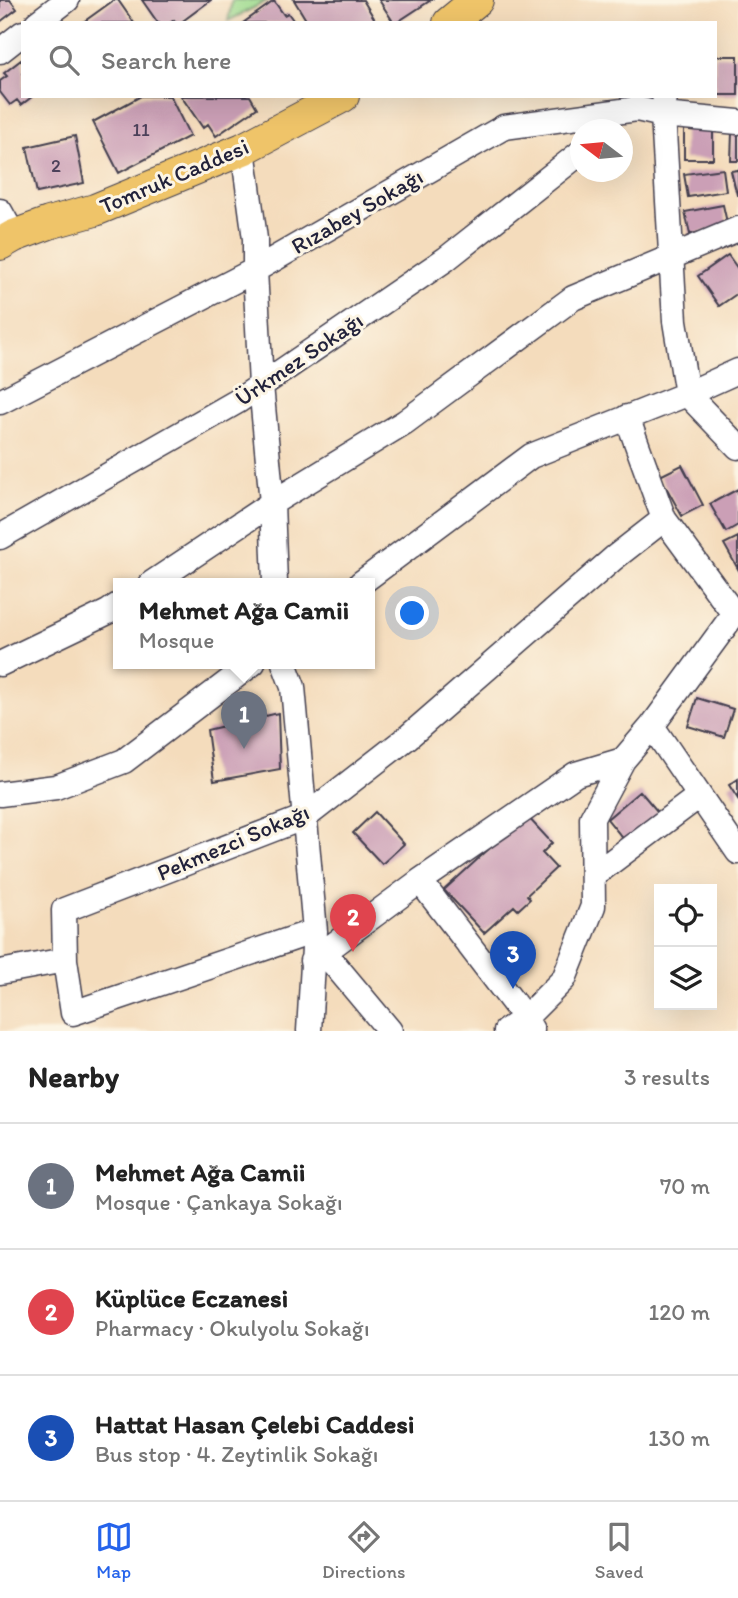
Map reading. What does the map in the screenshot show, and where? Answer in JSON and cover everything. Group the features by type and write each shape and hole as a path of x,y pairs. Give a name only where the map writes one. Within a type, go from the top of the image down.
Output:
{"main road":[{"path":"451,21 477,0"},
{"name":"Tomruk Caddesi","path":"5,230 49,223 94,210 243,149 339,98"}],"street":[{"path":"40,21 67,0"},
{"path":"0,51 21,35"},
{"path":"664,106 675,321 687,394 738,447"},
{"name":"Rızabey Sokağı","path":"0,402 255,270 504,127 664,106 738,122"},
{"path":"625,119 637,109"},
{"path":"243,149 256,239 261,385 272,503 275,578"},
{"name":"Ürkmez Sokağı","path":"0,537 238,401 446,259 570,161"},
{"path":"160,578 272,503 405,422 573,299 738,229"},
{"path":"368,578 531,456 738,371"},
{"path":"420,881 521,1026 564,979 593,906 592,818 623,760 652,726 736,613 664,519 626,417"},
{"name":"Pekmezci Sokağı","path":"317,948 73,1013 65,960 64,909 305,817 408,737 614,558 664,519"},
{"path":"0,664 113,609"},
{"path":"0,794 56,787 124,761 245,669"},
{"path":"286,669 293,687 317,948 309,1031"},
{"path":"652,726 738,852"},
{"path":"317,948 576,774 623,760"},
{"path":"594,875 699,796"},
{"path":"317,948 390,1031"},
{"path":"0,972 65,960"}],"green space":[{"path":"232,0 269,0 228,21"}],"building":[{"path":"0,0 10,0 17,9 0,22"},
{"path":"114,0 118,0 133,21 85,21"},
{"path":"142,0 211,0 183,21 157,21"},
{"path":"294,0 363,0 376,21 307,21"},
{"path":"379,0 431,0 399,21 393,21"},
{"path":"274,1 284,15 288,13 294,21 246,21"},
{"path":"717,56 738,56 738,95 717,95"},
{"path":"21,60 21,98 30,98 21,105 17,100 10,105 0,92 0,81 7,76 4,73"},
{"path":"137,98 171,98 190,136 119,173 93,122"},
{"path":"182,98 251,98 257,108 216,136 208,124 203,128"},
{"path":"684,128 713,128 713,159 684,159"},
{"path":"732,132 738,132 738,161 731,161"},
{"path":"75,136 84,183 37,193 27,147"},
{"path":"723,169 726,191 688,197 684,174"},
{"path":"738,170 738,195 737,195 731,171"},
{"path":"723,205 728,227 690,234 685,212"},
{"path":"728,255 738,269 738,293 719,306 698,276"},
{"path":"682,465 703,505 682,516 660,476"},
{"path":"738,489 738,525 726,532 710,504"},
{"path":"738,537 738,569 724,544"},
{"path":"697,698 733,709 724,737 688,726"},
{"path":"278,713 280,769 214,781 207,730"},
{"path":"738,779 738,799 729,785"},
{"path":"640,791 663,818 630,847 607,819"},
{"path":"375,812 404,844 382,864 353,833"},
{"path":"526,815 552,843 542,853 556,868 527,895 530,899 518,910 514,906 484,933 444,890"}],"place":[{"name":"Mehmet Ağa Camii","path":"244,749"},
{"name":"Küplüce Eczanesi","path":"353,952"},
{"name":"Hattat Hasan Çelebi Caddesi","path":"513,989"}]}
